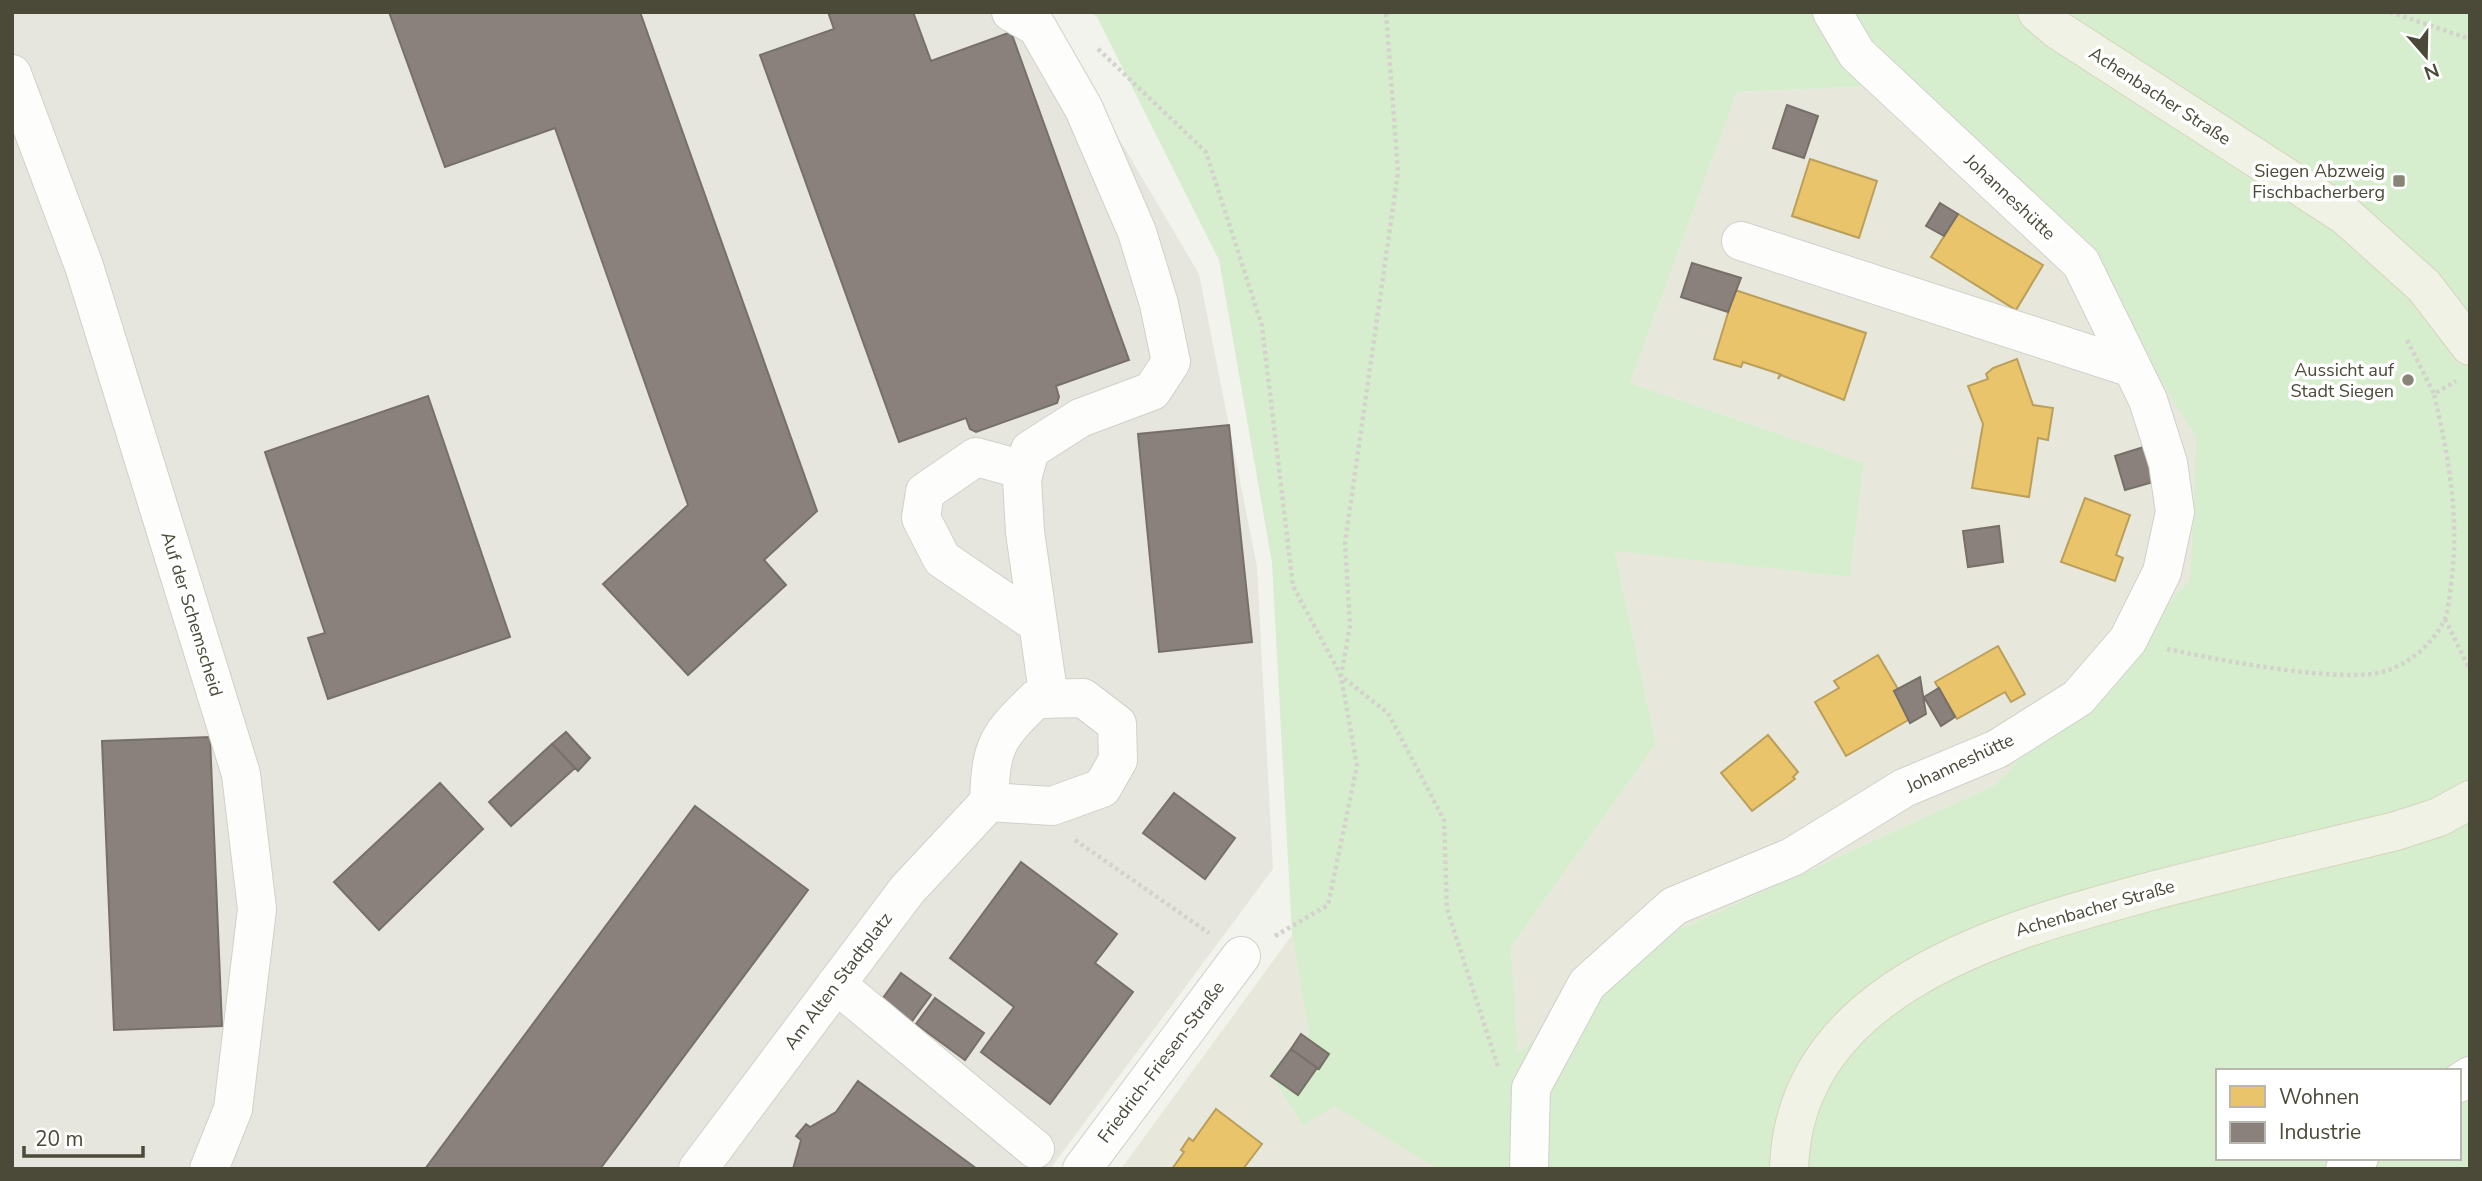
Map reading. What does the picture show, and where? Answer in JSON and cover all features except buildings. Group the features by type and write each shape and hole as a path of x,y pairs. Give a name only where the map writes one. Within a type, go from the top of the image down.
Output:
{"main road":[{"name":"Achenbacher Straße","path":"2037,12 2058,30 2346,216 2424,286 2464,363"},
{"name":"Achenbacher Straße","path":"1789,1169 1795,1119 1807,1088 1826,1058 1856,1023 1897,990 1940,963 2039,921 2396,831 2439,817 2470,800"}],"street":[{"path":"1011,12 1037,27 1084,109 1137,232 1159,304 1171,362 1152,391 1080,418 1030,450 1022,479 1025,532 1049,699"},
{"name":"Johanneshütte","path":"1529,1169 1531,1088 1587,984 1674,906 1792,857 1904,789 1997,749 2078,698 2128,640 2162,572 2175,512 2168,463 2148,400 2081,263 1857,54 1832,12"},
{"name":"Auf der Schemscheid","path":"12,75 84,266 241,774 257,909 233,1109 209,1169"},
{"path":"1741,241 2132,368"},
{"path":"1024,470 976,457 925,492 920,518 942,559 1038,624"},
{"path":"1083,698 1117,724 1118,760 1102,788 1052,806 1007,804 990,764 1003,731 1036,699 1049,699 1083,698"},
{"name":"Am Alten Stadtplatz","path":"698,1169 907,890 1007,804"},
{"name":"Friedrich-Friesen-Straße","path":"1082,1169 1241,956"},
{"path":"836,985 1035,1149"}],"path":[{"path":"1341,676 1350,626 1345,542 1398,172 1386,12"},
{"path":"2390,12 2470,39"},
{"path":"1007,804 1241,956 1328,905 1357,766 1341,676 1293,586 1262,326 1206,152 1088,40"},
{"path":"2128,640 2228,662 2346,675 2388,671 2424,650 2445,619 2454,561 2454,520 2451,469 2434,394 2407,340"},
{"path":"2434,394 2464,363"},
{"path":"2445,619 2470,670"},
{"path":"1341,676 1388,713 1444,820 1447,909 1500,1073 1531,1088"}],"shaded area":[{"path":"12,12 1020,12 1069,54 1199,274 1257,567 1273,869 1050,1169 12,1169"},
{"path":"1918,84 2067,233 2196,437 2190,580 1995,785 1650,943 1518,1055 1511,947 1656,744 1615,550 1850,577 1864,463 1630,383 1737,92"},
{"path":"1292,935 1309,1034 1269,1072 1303,1126 1334,1105 1438,1169 1121,1169"}],"green space":[{"path":"1090,12 2470,12 2470,1169 1438,1169 1334,1106 1303,1126 1269,1072 1309,1034 1292,935 1272,563 1219,260 1097,17","holes":["1918,84 2067,233 2196,437 2190,580 1995,785 1650,943 1518,1054 1511,947 1656,744 1615,551 1850,577 1864,463 1630,383 1737,92"]}],"place":[{"name":"Siegen Abzweig Fischbacherberg","path":"2399,181"},
{"name":"Aussicht auf Stadt Siegen","path":"2408,380"}]}
